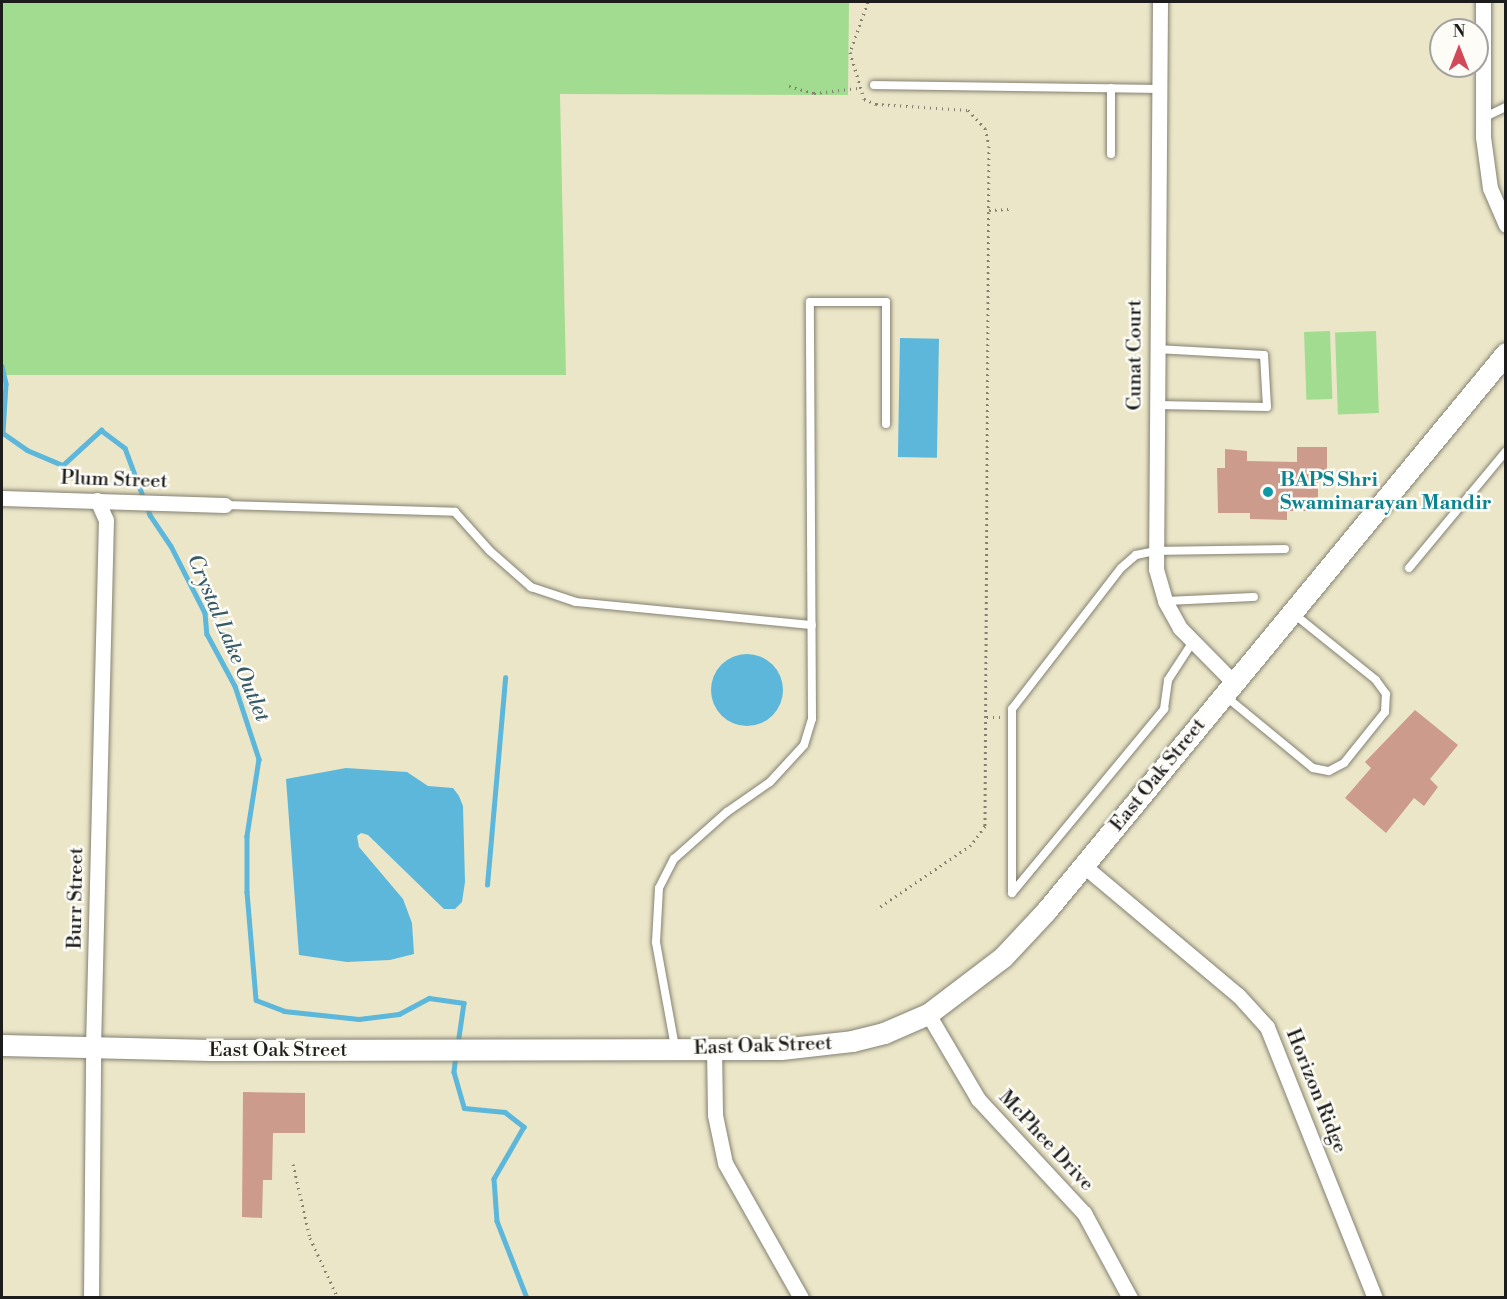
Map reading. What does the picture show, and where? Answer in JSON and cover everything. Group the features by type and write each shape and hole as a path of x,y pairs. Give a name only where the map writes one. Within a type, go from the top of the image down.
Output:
{"street":[{"name":"Cunat Court","path":"1160,2 1157,89 1155,552 1166,601 1192,643 1228,688"},
{"path":"1483,2 1483,118 1490,188 1504,219"},
{"name":"East Oak Street","path":"2,1045 500,1051 820,1047 884,1033 928,1014 1003,957 1084,866 1228,688 1506,353"},
{"name":"Plum Street","path":"2,498 225,505"},
{"name":"Burr Street","path":"91,1298 93,1047 106,520 97,500"},
{"name":"Horizon Ridge","path":"1084,866 1238,995 1267,1027 1375,1298"},
{"name":"McPhee Drive","path":"928,1014 978,1099 1084,1213 1130,1298"},
{"path":"714,1048 715,1114 725,1163 801,1298"}],"lane":[{"path":"874,85 1157,89"},
{"path":"1111,88 1111,154"},
{"path":"1483,118 1506,107"},
{"path":"675,1048 657,942 659,888 674,859 727,812 770,782 804,745 812,719 810,302 885,303 886,424"},
{"path":"1156,349 1264,355 1267,407 1156,405"},
{"path":"1409,568 1506,451"},
{"path":"225,505 455,512 490,551 531,587 576,602 812,625"},
{"path":"1192,643 1168,680 1164,710 1012,893 1012,709 1121,568 1136,555 1155,552 1285,549"},
{"path":"1166,601 1254,597"},
{"path":"1228,688 1313,768 1329,771 1344,763 1385,712 1386,694 1376,680 1292,613"}],"path":[{"path":"868,2 850,52 858,88 864,99 876,104 957,107 978,117 989,146 985,825 971,845 877,909"},
{"path":"789,86 814,93 858,88"},
{"path":"989,210 1011,209"},
{"path":"293,1164 310,1238 338,1298"}],"green space":[{"path":"2,2 849,2 848,95 560,94 566,375 2,375"},
{"path":"1330,331 1332,399 1306,400 1304,332"},
{"path":"1376,331 1379,413 1338,414 1335,332"}],"water":[{"path":"900,338 939,339 937,458 898,457"},
{"path":"754,654 773,664 781,676 783,690 781,704 773,716 761,724 740,726 721,716 713,704 711,683 721,664 733,656"},
{"path":"346,768 407,772 428,786 453,788 463,806 465,882 462,902 455,909 444,909 368,835 361,833 357,836 359,847 403,899 412,923 414,954 390,960 347,962 299,955 286,779"}],"building":[{"name":"BAPS Shri Swaminarayan Mandir","path":"1297,447 1327,447 1327,473 1318,472 1318,511 1287,511 1287,520 1250,519 1250,513 1218,513 1217,468 1225,468 1225,449 1247,451 1247,461 1297,462"},
{"path":"1415,710 1458,745 1430,779 1438,787 1424,806 1414,798 1386,833 1345,798 1371,768 1365,762"},
{"path":"243,1092 305,1093 305,1133 273,1133 272,1180 263,1180 262,1218 242,1217"}],"waterway":[{"name":"Crystal Lake Outlet","path":"2,366 6,384 3,433 27,450 63,465 101,430 125,448 150,515 171,546 205,613 207,634 235,686 259,759 247,836 247,892 256,1000 284,1011 359,1019 399,1014 429,998 464,1003 458,1044"},
{"path":"487,885 505,678"},
{"name":"Crystal Lake Outlet","path":"456,1055 454,1072 464,1108 505,1112 524,1127 494,1179 497,1221 527,1298"}],"place":[{"name":"BAPS Shri Swaminarayan Mandir","path":"1268,492"}]}
